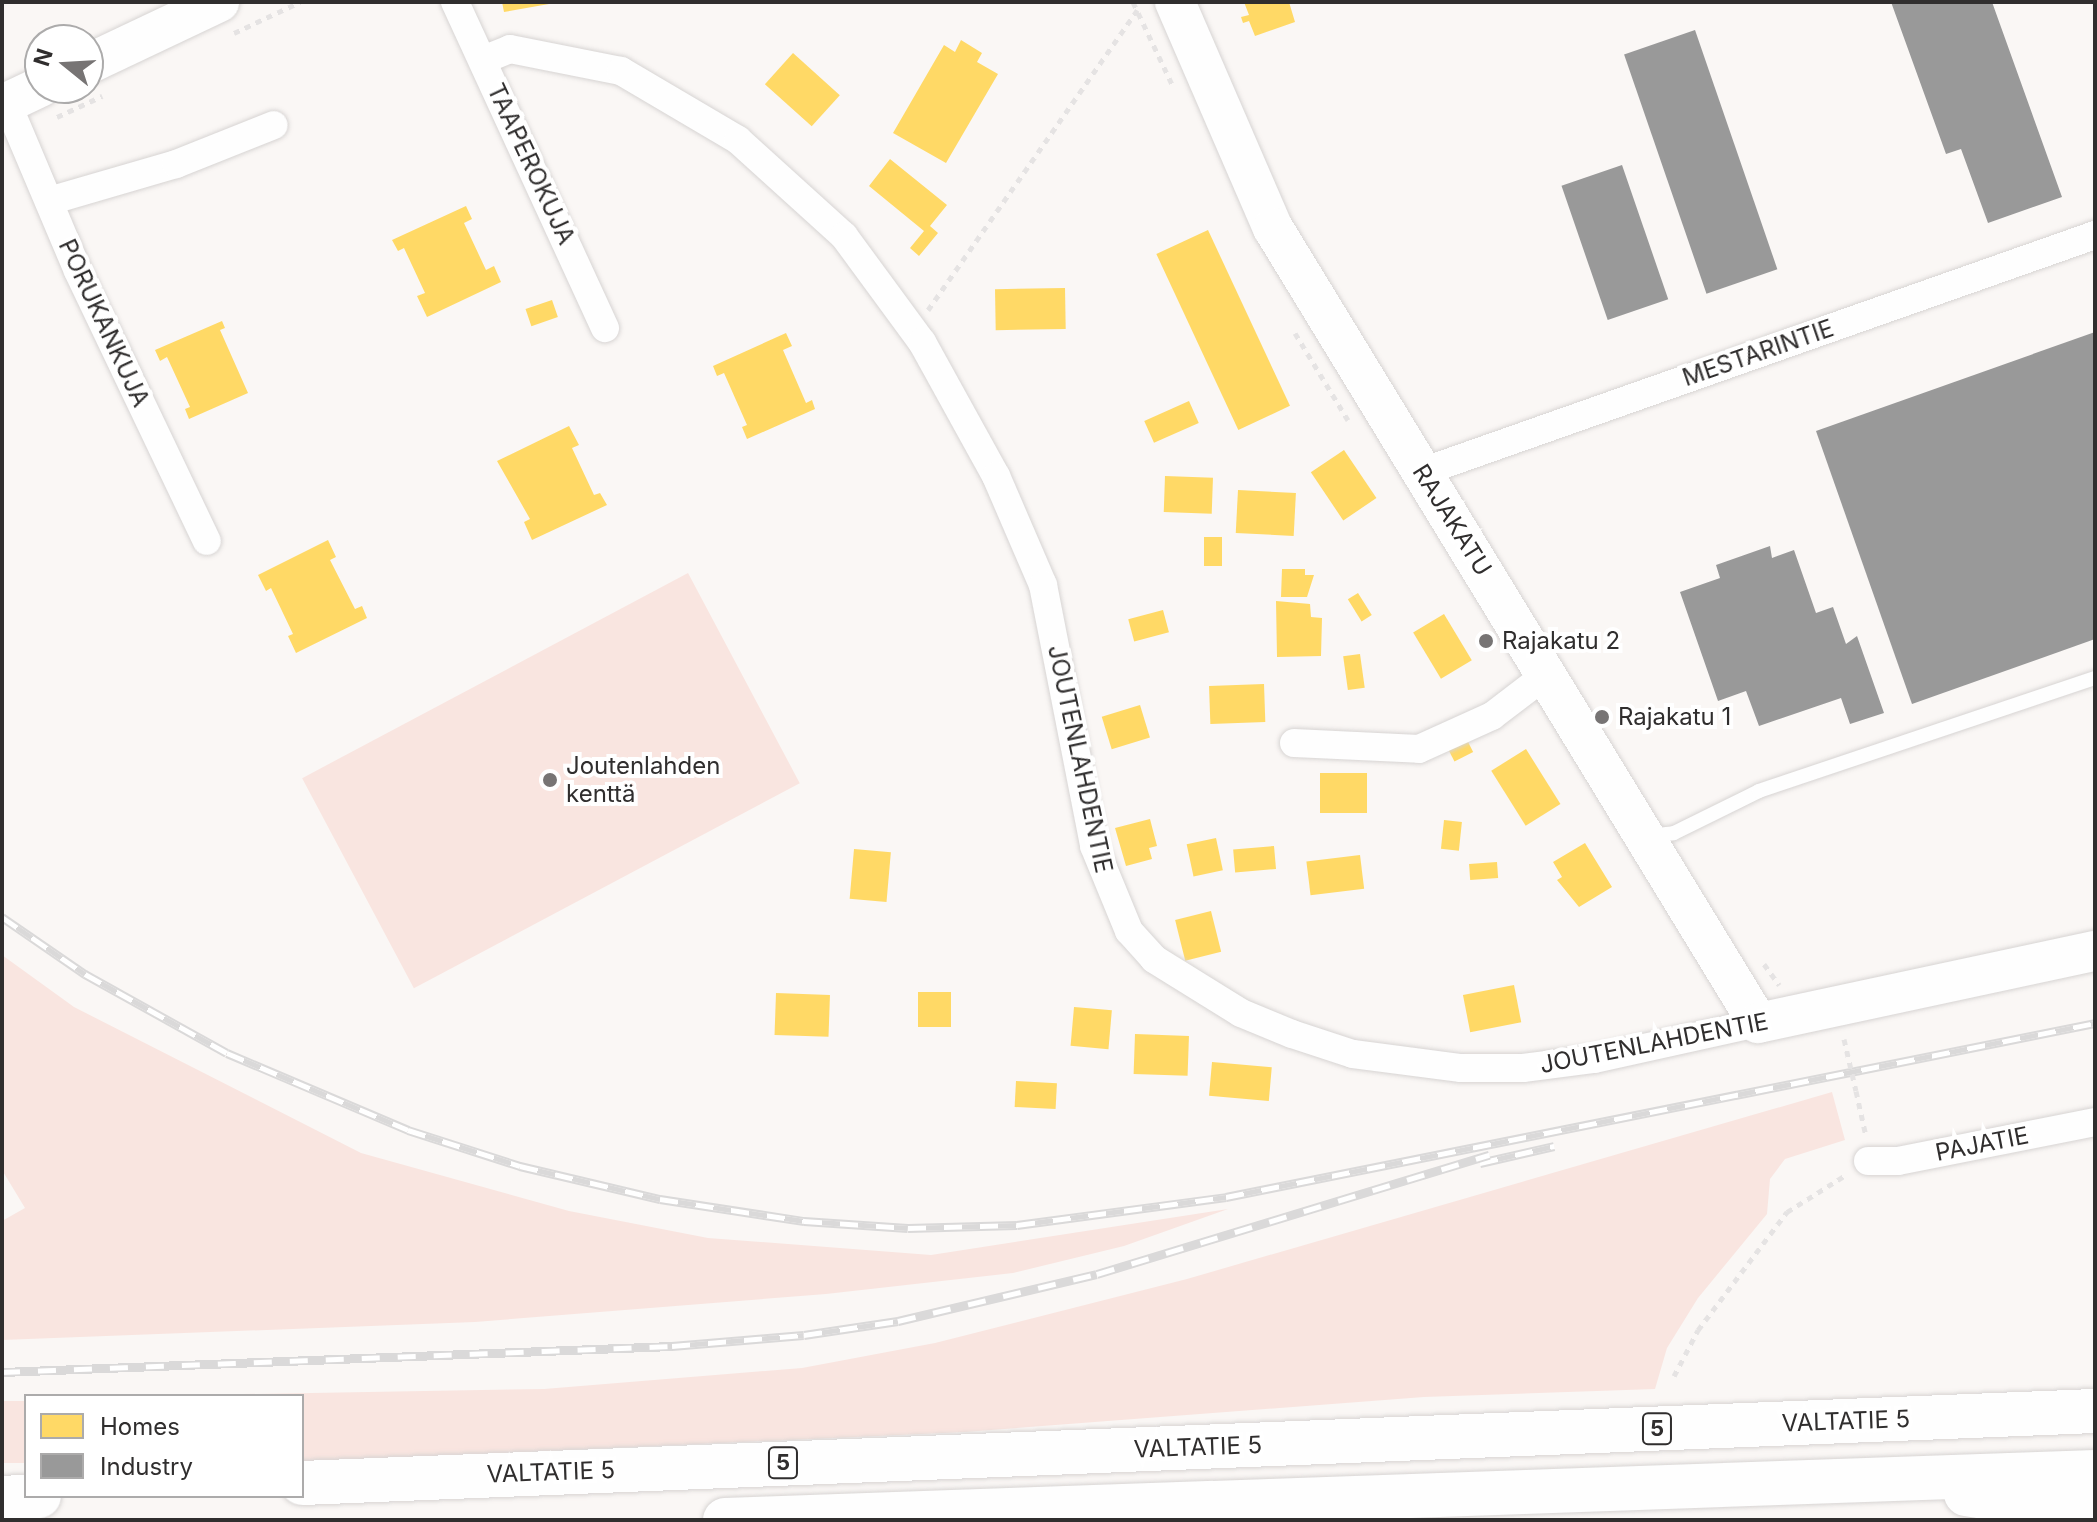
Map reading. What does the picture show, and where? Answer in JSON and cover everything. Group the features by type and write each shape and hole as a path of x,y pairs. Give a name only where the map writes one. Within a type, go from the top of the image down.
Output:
{"highway":[{"path":"2051,1413 2095,1403"},
{"name":"VALTATIE 5","path":"304,1483 2095,1411"},
{"path":"725,1520 1913,1482 2095,1472"},
{"path":"1913,1482 2018,1506 2095,1515"},
{"path":"2,1498 24,1497"}],"street":[{"path":"104,56 219,2"},
{"name":"TAAPEROKUJA","path":"455,2 605,328"},
{"name":"RAJAKATU","path":"1175,2 1273,228 1758,1023"},
{"name":"JOUTENLAHDENTIE","path":"483,60 510,49 621,71 738,140 844,236 913,330 996,476 1043,585 1094,846 1129,931 1154,959 1241,1013 1353,1054 1461,1068 1523,1068 1594,1059 2095,951"},
{"name":"PORUKANKUJA","path":"16,98 49,201 207,541"},
{"path":"49,201 176,164 274,125"},
{"name":"MESTARINTIE","path":"1422,472 2095,235"},
{"path":"1294,743 1419,749 1492,716 1547,674"},
{"name":"PAJATIE","path":"1868,1161 1898,1161 2095,1122"}],"lane":[{"path":"1647,837 1674,833 1759,791 2095,678"}],"path":[{"path":"913,330 1137,10"},
{"path":"1674,1376 1698,1330 1787,1212 1868,1161 1844,1039"}],"shaded area":[{"name":"Joutenlahden kenttä","path":"688,573 800,783 414,988 302,778"},
{"path":"2,955 74,1007 361,1153 569,1211 708,1238 931,1255 1228,1209 1124,1246 1013,1273 826,1294 475,1322 2,1340 2,1221 25,1208 2,1170"},
{"path":"1832,1092 1845,1140 1785,1159 1770,1179 1767,1214 1698,1298 1667,1348 1655,1389 1424,1397 965,1432 304,1462 304,1394 247,1394 544,1389 802,1368 935,1343 1187,1279"},
{"path":"2,1401 24,1401 24,1463 2,1463"}],"building: Homes":[{"path":"502,2 549,2 549,4 504,12"},
{"path":"1244,2 1289,2 1295,22 1255,36 1249,21 1243,23 1241,17 1249,15"},
{"path":"961,40 982,53 977,62 998,74 946,163 893,133 944,45 955,52"},
{"path":"793,53 840,95 812,126 765,84"},
{"path":"890,159 947,205 930,226 938,233 919,256 910,248 924,231 869,186"},
{"path":"466,206 472,219 464,223 486,270 494,266 501,282 427,317 417,296 425,293 404,248 398,251 392,240"},
{"path":"1208,230 1290,406 1238,430 1156,254"},
{"path":"1065,288 1066,329 996,330 995,289"},
{"path":"552,300 558,317 531,326 526,309"},
{"path":"222,321 225,328 220,330 248,393 189,419 185,409 190,407 167,357 160,361 155,350"},
{"path":"786,333 792,346 783,350 806,403 812,400 815,409 747,439 742,427 747,425 724,373 717,376 713,366"},
{"path":"1189,401 1199,423 1154,443 1144,421"},
{"path":"569,426 579,445 572,448 594,495 600,493 607,505 532,540 524,522 530,519 497,461"},
{"path":"1344,450 1376,498 1343,520 1311,472"},
{"path":"1165,476 1213,478 1212,514 1164,512"},
{"path":"1238,490 1296,493 1294,536 1236,533"},
{"path":"1204,537 1222,537 1222,566 1204,566"},
{"path":"328,540 336,557 330,560 355,609 362,606 367,618 296,653 288,636 293,634 271,588 266,591 258,575"},
{"path":"1282,569 1305,569 1305,575 1314,575 1307,597 1281,597"},
{"path":"1358,593 1372,615 1362,621 1348,599"},
{"path":"1276,601 1310,604 1311,617 1322,618 1321,656 1277,657"},
{"path":"1163,610 1169,632 1134,642 1128,619"},
{"path":"1444,614 1472,660 1441,679 1413,633"},
{"path":"1360,654 1365,688 1348,690 1343,656"},
{"path":"1264,684 1265,722 1210,724 1209,686"},
{"path":"1140,705 1150,738 1112,749 1102,717"},
{"path":"1465,736 1473,752 1454,762 1446,746"},
{"path":"1526,749 1560,804 1526,826 1491,771"},
{"path":"1320,773 1367,773 1367,813 1320,813"},
{"path":"1150,819 1157,846 1149,848 1152,859 1126,866 1115,828"},
{"path":"1444,820 1462,822 1459,851 1441,849"},
{"path":"1216,838 1223,870 1194,877 1187,844"},
{"path":"1585,843 1612,887 1579,907 1557,880 1562,877 1553,862"},
{"path":"1274,846 1276,869 1235,872 1233,850"},
{"path":"854,849 891,852 887,902 850,899"},
{"path":"1360,855 1364,889 1311,895 1306,862"},
{"path":"1497,862 1498,878 1470,880 1469,864"},
{"path":"1211,911 1221,952 1185,961 1175,920"},
{"path":"1514,985 1521,1022 1470,1032 1463,995"},
{"path":"918,992 951,992 951,1027 918,1027"},
{"path":"776,993 830,995 829,1037 775,1035"},
{"path":"1074,1007 1112,1010 1108,1049 1071,1046"},
{"path":"1135,1034 1189,1036 1188,1076 1134,1074"},
{"path":"1212,1062 1272,1067 1269,1101 1209,1096"},
{"path":"1016,1081 1057,1083 1056,1109 1015,1107"}],"building: Industry":[{"path":"1891,2 1992,2 2062,197 1988,223 1961,149 1946,154"},
{"path":"1695,30 1777,269 1706,294 1624,54"},
{"path":"1622,165 1668,299 1608,320 1561,186"},
{"path":"2095,332 2095,639 1912,704 1816,431"},
{"path":"1770,546 1772,558 1794,550 1816,613 1833,607 1846,644 1857,636 1884,713 1850,724 1841,698 1759,726 1746,691 1718,701 1680,592 1720,578 1716,565"}],"railway":[{"path":"2,917 85,974 227,1053 408,1130 520,1166 660,1199 804,1221 908,1228 1017,1225 1226,1197 2095,1023"},
{"path":"1480,1163 1554,1146"},
{"path":"2,1372 672,1346 804,1335 898,1321 1097,1274 1489,1155"}],"place":[{"name":"Rajakatu 2","path":"1486,641"},
{"name":"Rajakatu 1","path":"1602,717"},
{"name":"Joutenlahden kenttä","path":"550,780"}]}
